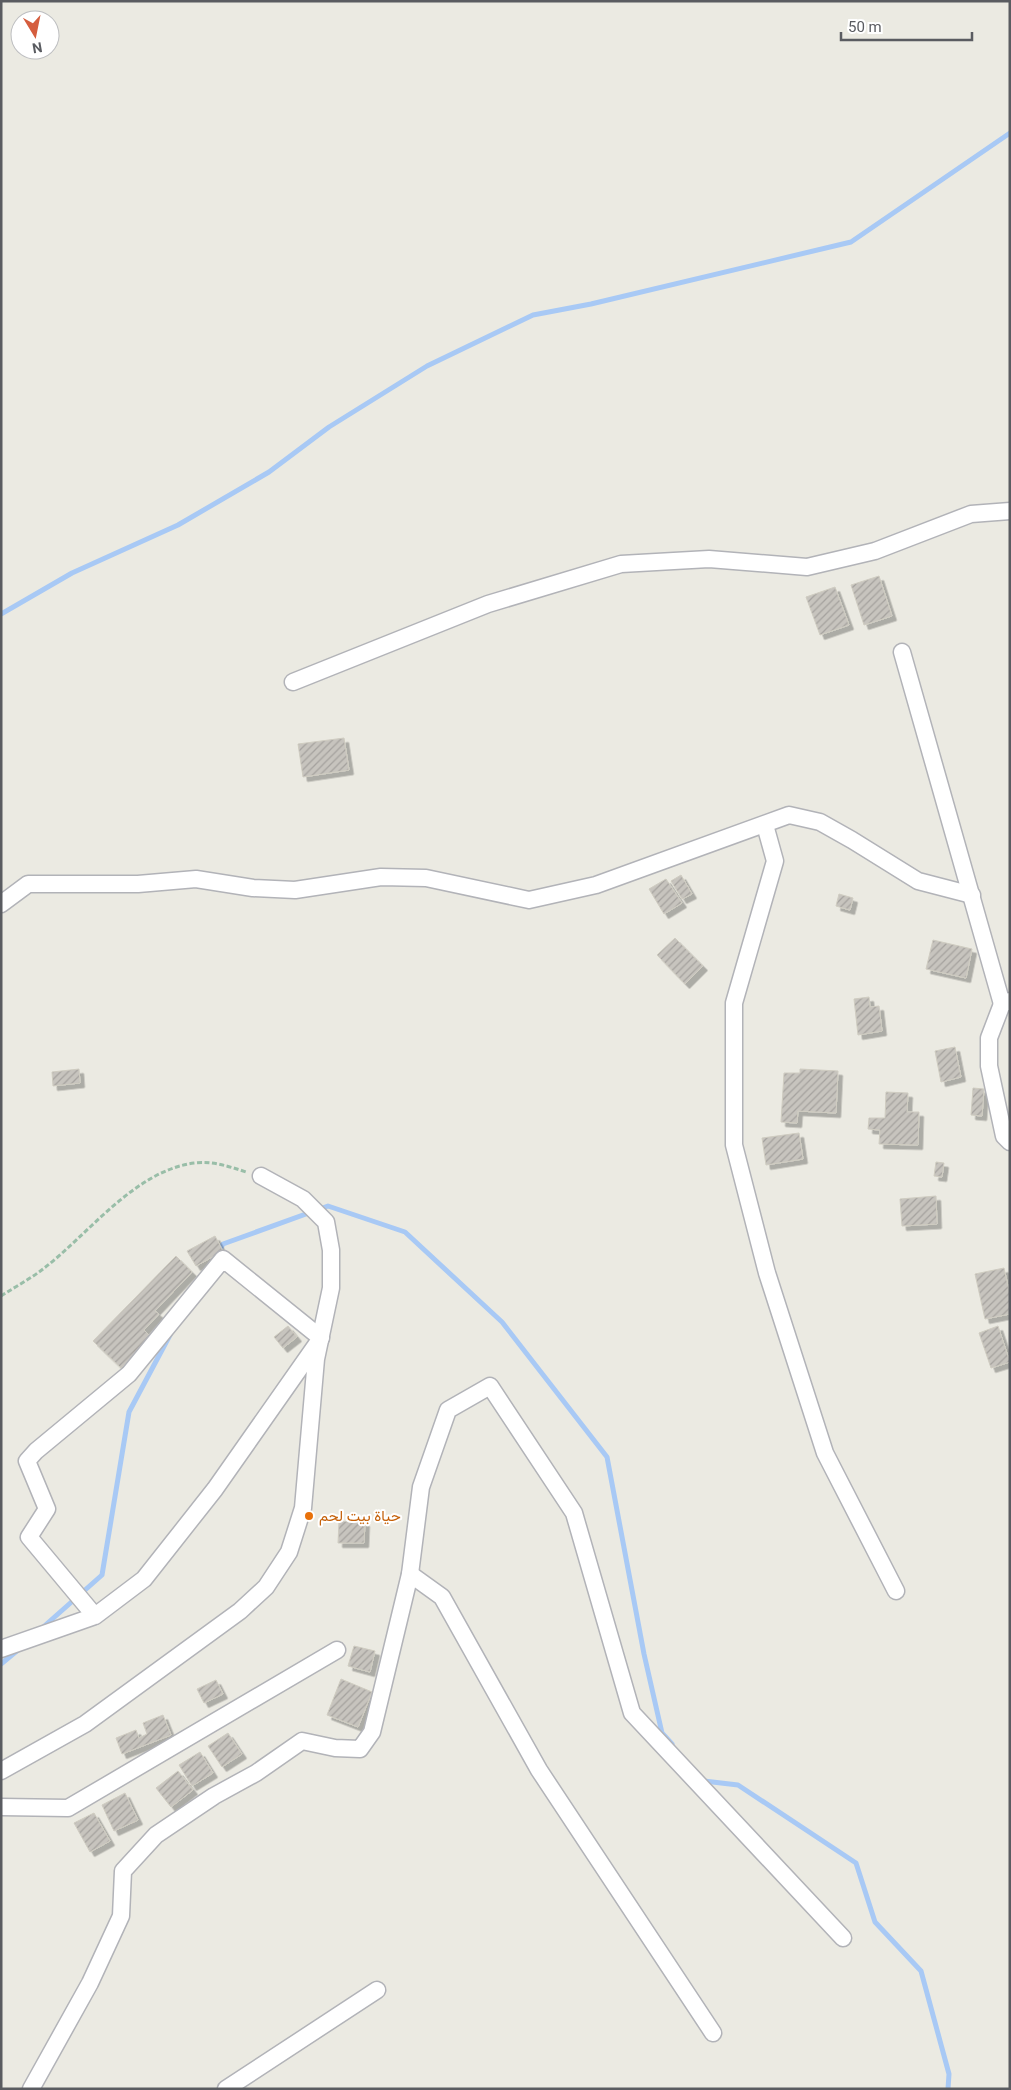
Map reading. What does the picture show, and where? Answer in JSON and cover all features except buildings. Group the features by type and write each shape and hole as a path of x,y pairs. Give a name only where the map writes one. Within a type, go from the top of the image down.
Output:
{"street":[{"path":"293,682 488,604 621,564 709,559 807,567 875,550 971,514 1010,511"},
{"path":"902,652 972,895 1006,1003 989,1038 989,1066 1004,1136 1010,1142"},
{"path":"1,904 28,884 138,884 196,879 253,888 295,890 381,877 426,878 529,900 596,885 789,815 820,822 918,881 972,895"},
{"path":"765,825 775,861 734,1003 734,1145 767,1273 824,1453 896,1591"},
{"path":"1,1772 85,1724 240,1611 266,1587 289,1552 303,1508 316,1359 332,1288 331,1250 326,1222 303,1199 261,1176"},
{"path":"94,1616 29,1537 47,1509 27,1461 36,1451 130,1374 223,1260 321,1338"},
{"path":"1,1649 94,1616 144,1579 215,1489 321,1338"},
{"path":"31,2089 90,1984 121,1916 123,1871 156,1835 214,1796 256,1773 302,1741 335,1748 360,1749 372,1732 410,1574 422,1487 448,1410 490,1386 574,1513 632,1713 843,1938"},
{"path":"410,1574 442,1597 539,1770 713,2032"},
{"path":"1,1807 68,1808 337,1650"},
{"path":"226,2089 376,1990"}],"path":[{"path":"1,1296 43,1269 97,1220 136,1189 163,1173 192,1164 218,1163 261,1176"}],"waterway":[{"path":"1,614 72,573 178,525 269,472 329,427 427,366 533,315 591,304 851,242 1010,133"},
{"path":"219,1252 223,1244 328,1206 405,1232 502,1322 607,1457 644,1654 662,1733 672,1744"},
{"path":"41,1629 102,1575 129,1412 170,1335"},
{"path":"1,1664 18,1650"},
{"path":"702,1779 704,1781 738,1785 856,1863 875,1922 921,1971 949,2074 948,2089"}],"place":[{"name":"حياة بيت لحم","path":"309,1516"}]}
